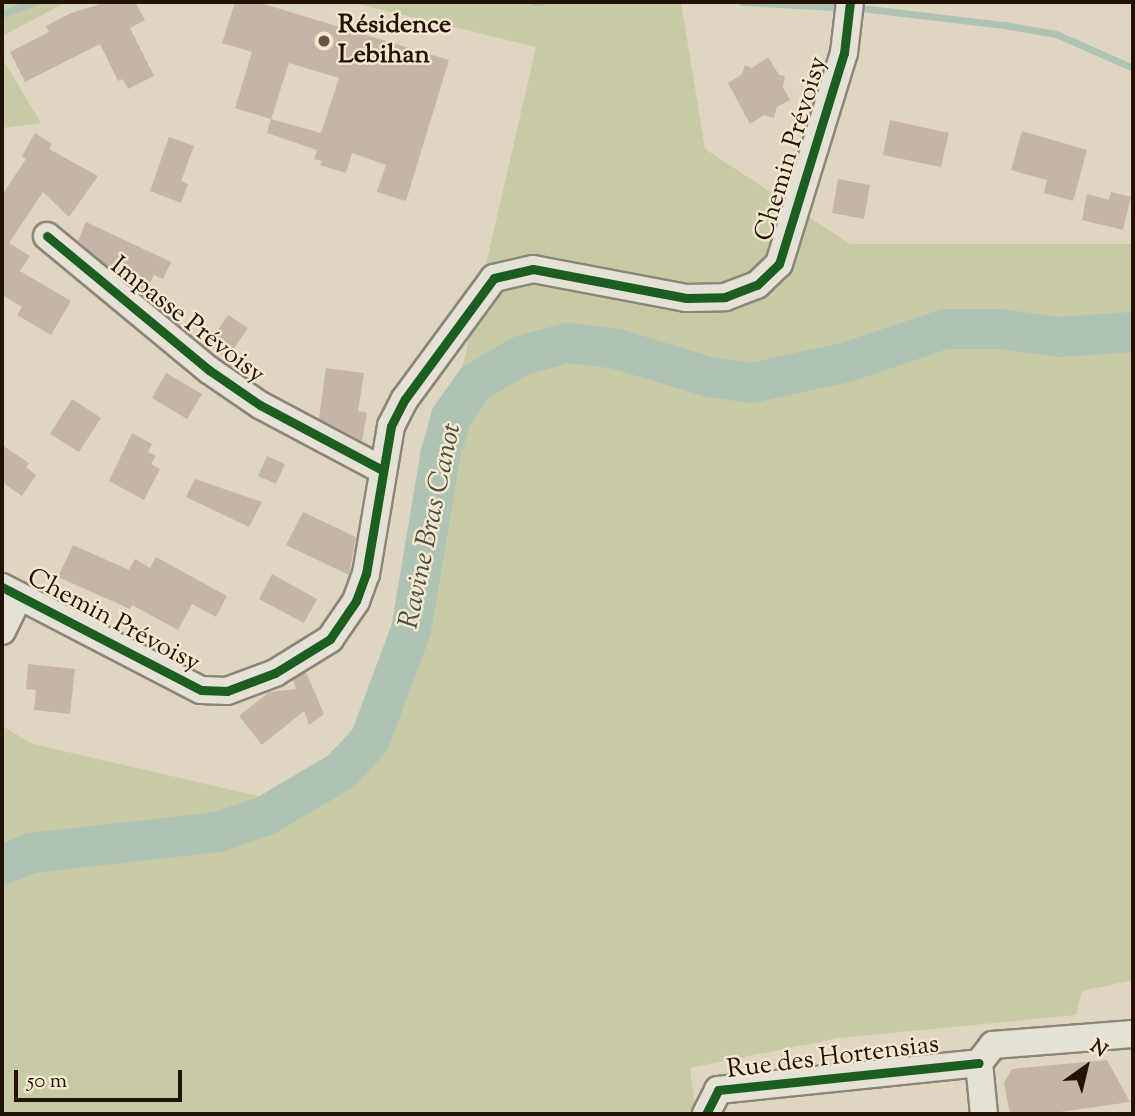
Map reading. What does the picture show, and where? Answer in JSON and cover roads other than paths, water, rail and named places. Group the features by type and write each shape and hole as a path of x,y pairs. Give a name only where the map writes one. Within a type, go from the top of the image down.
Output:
{"street":[{"name":"Chemin Prévoisy","path":"10,591 201,690 227,691 275,673 330,639 344,620 366,574 391,426 405,398 494,278 533,269 686,298 725,297 757,285 779,264 849,14"},
{"name":"Impasse Prévoisy","path":"47,236 209,370 260,405 382,470"},
{"path":"2,631 10,591"},
{"path":"984,1114 979,1063 993,1045 1133,1034"},
{"name":"Rue des Hortensias","path":"706,1114 719,1090 979,1063"}],"waterway":[{"path":"2,14 35,2"},
{"path":"534,2 541,2"},
{"path":"742,2 869,9 1004,25 1056,34 1133,68"},
{"name":"Ravine Bras Canot","path":"2,865 31,853 218,832 265,816 341,771 370,740 411,630 440,456 451,417 475,383 520,356 567,343 617,349 709,377 751,383 847,362 945,329 1000,329 1059,337 1133,332"}],"place":[{"name":"Résidence Lebihan","path":"324,41"}]}
